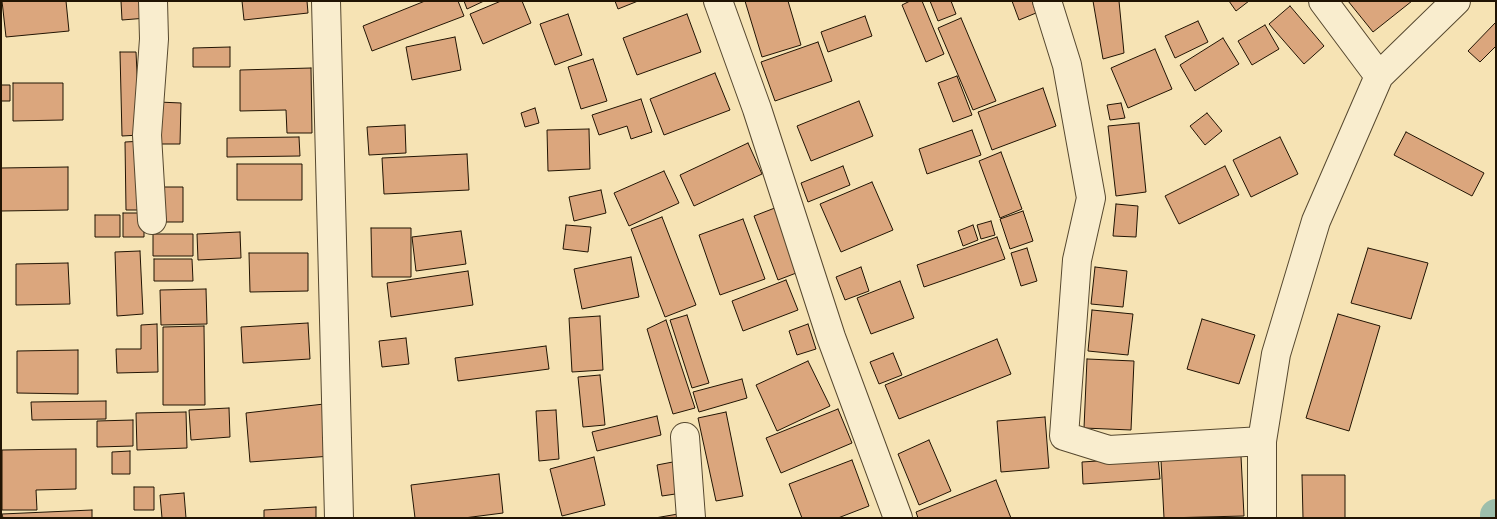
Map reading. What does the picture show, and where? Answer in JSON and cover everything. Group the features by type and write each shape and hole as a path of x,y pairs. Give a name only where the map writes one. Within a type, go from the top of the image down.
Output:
{"street":[{"path":"152,220 147,135 154,39 153,1"},
{"path":"326,1 339,518"},
{"path":"718,1 757,109 831,337 898,518"},
{"path":"1047,1 1067,65 1091,198 1077,260 1064,436 1109,450 1262,441"},
{"path":"1323,1 1379,76"},
{"path":"1262,518 1262,441 1276,354 1316,221 1379,76 1456,1"},
{"path":"685,436 691,518"}],"building":[{"path":"2,1 66,1 69,31 6,37"},
{"path":"121,1 146,1 147,18 122,20"},
{"path":"242,1 307,1 308,13 244,20"},
{"path":"425,1 458,1 464,16 372,51 363,26"},
{"path":"464,1 484,1 467,9"},
{"path":"501,1 522,1 531,23 483,44 470,14"},
{"path":"615,1 638,1 618,9"},
{"path":"745,1 788,1 801,45 762,57"},
{"path":"910,1 922,1 944,54 926,62 902,5"},
{"path":"930,1 951,1 956,14 938,21"},
{"path":"1012,1 1032,1 1036,13 1019,20"},
{"path":"1093,1 1119,1 1124,53 1103,59"},
{"path":"1229,1 1249,1 1236,11"},
{"path":"1348,1 1412,1 1373,32"},
{"path":"1290,6 1324,46 1304,64 1269,24"},
{"path":"568,14 582,55 555,65 540,24"},
{"path":"687,14 701,52 637,75 623,38"},
{"path":"865,16 872,36 828,52 821,32"},
{"path":"961,18 996,101 973,110 938,28"},
{"path":"1198,21 1208,42 1175,58 1165,36"},
{"path":"1496,22 1496,46 1480,62 1468,51"},
{"path":"1265,25 1279,49 1252,65 1238,41"},
{"path":"455,37 461,70 412,80 406,47"},
{"path":"1223,38 1239,64 1195,91 1180,65"},
{"path":"818,42 832,81 775,101 761,62"},
{"path":"230,47 230,67 193,67 193,48"},
{"path":"1155,49 1172,89 1128,108 1111,68"},
{"path":"120,52 136,52 140,135 122,136"},
{"path":"593,59 607,101 581,109 568,67"},
{"path":"311,68 312,133 287,133 286,110 240,111 240,70"},
{"path":"715,73 730,110 664,135 650,99"},
{"path":"957,76 972,115 953,122 938,83"},
{"path":"13,83 63,83 63,120 13,121"},
{"path":"1,85 10,85 10,101 1,101"},
{"path":"1043,88 1056,126 992,150 978,112"},
{"path":"641,99 652,132 631,139 627,126 599,135 592,115"},
{"path":"859,101 873,136 811,161 797,126"},
{"path":"158,102 181,103 180,144 158,144"},
{"path":"1121,103 1125,118 1110,120 1107,105"},
{"path":"535,108 539,123 525,127 521,113"},
{"path":"1207,113 1222,131 1205,145 1190,126"},
{"path":"1139,123 1146,192 1116,196 1108,126"},
{"path":"405,125 406,153 369,155 367,127"},
{"path":"589,129 590,169 548,171 547,130"},
{"path":"972,130 981,155 927,174 919,149"},
{"path":"1406,132 1484,173 1472,196 1394,155"},
{"path":"299,137 300,156 227,157 227,138"},
{"path":"1280,137 1298,174 1251,197 1233,160"},
{"path":"144,141 145,210 126,210 125,142"},
{"path":"748,143 762,174 694,206 680,175"},
{"path":"1001,152 1022,209 1000,218 979,161"},
{"path":"467,154 469,190 384,194 382,158"},
{"path":"237,164 302,164 302,200 237,200"},
{"path":"843,166 850,185 808,202 801,183"},
{"path":"1225,166 1239,195 1179,224 1165,196"},
{"path":"68,167 68,210 1,211 1,168"},
{"path":"664,171 679,203 629,226 614,193"},
{"path":"872,182 893,230 841,252 820,204"},
{"path":"160,187 183,187 183,222 160,222"},
{"path":"601,190 606,213 574,221 569,197"},
{"path":"1116,204 1138,206 1136,237 1113,236"},
{"path":"780,206 804,270 778,280 754,216"},
{"path":"1023,211 1033,241 1010,249 1000,219"},
{"path":"123,213 144,213 144,237 123,237"},
{"path":"95,215 120,215 120,237 95,237"},
{"path":"662,217 696,305 665,317 631,229"},
{"path":"743,219 765,279 720,295 699,235"},
{"path":"991,221 995,235 981,239 977,225"},
{"path":"566,225 591,227 588,252 563,249"},
{"path":"973,225 978,240 963,246 958,231"},
{"path":"371,228 411,228 411,277 372,277"},
{"path":"461,231 466,264 416,271 412,237"},
{"path":"240,232 241,258 198,260 197,234"},
{"path":"153,234 193,234 193,256 153,256"},
{"path":"997,237 1005,259 924,287 917,265"},
{"path":"1027,248 1037,281 1021,286 1011,253"},
{"path":"1368,248 1428,263 1411,319 1351,303"},
{"path":"140,251 143,314 117,316 115,252"},
{"path":"249,253 308,253 308,291 250,292"},
{"path":"631,257 639,297 582,309 574,269"},
{"path":"154,259 192,259 193,281 154,281"},
{"path":"68,263 70,304 16,305 16,264"},
{"path":"861,267 869,291 845,300 836,277"},
{"path":"1095,267 1127,271 1123,307 1091,304"},
{"path":"468,271 473,305 391,317 387,283"},
{"path":"786,280 798,310 743,331 732,301"},
{"path":"900,281 914,318 871,334 857,298"},
{"path":"206,289 207,324 161,325 160,290"},
{"path":"1092,310 1133,314 1128,355 1088,351"},
{"path":"1338,314 1380,326 1349,431 1306,418"},
{"path":"687,315 709,383 692,388 670,320"},
{"path":"600,316 603,370 572,372 569,318"},
{"path":"1202,319 1255,335 1239,384 1187,369"},
{"path":"666,320 695,408 673,414 647,329"},
{"path":"308,323 310,359 243,363 241,327"},
{"path":"157,324 158,372 117,373 116,349 141,349 141,325"},
{"path":"808,324 816,349 797,355 789,331"},
{"path":"204,326 205,405 163,405 163,327"},
{"path":"406,338 409,364 382,367 379,341"},
{"path":"997,339 1011,374 899,419 885,385"},
{"path":"546,346 549,369 458,381 455,358"},
{"path":"78,350 78,394 17,393 17,351"},
{"path":"893,353 902,375 879,384 870,362"},
{"path":"1087,359 1134,361 1131,430 1084,428"},
{"path":"808,361 830,406 777,431 756,385"},
{"path":"600,375 605,425 583,427 578,377"},
{"path":"742,379 747,398 699,412 693,392"},
{"path":"106,401 106,419 32,420 31,402"},
{"path":"324,404 331,456 250,462 246,413"},
{"path":"229,408 230,437 191,440 189,410"},
{"path":"838,409 852,443 781,473 766,438"},
{"path":"556,410 559,459 539,461 536,411"},
{"path":"186,412 187,448 137,450 136,413"},
{"path":"726,412 743,496 716,501 698,418"},
{"path":"657,416 661,435 597,451 592,432"},
{"path":"1045,417 1049,468 1001,472 997,421"},
{"path":"133,420 133,446 97,447 97,421"},
{"path":"929,440 951,491 919,505 898,454"},
{"path":"76,449 76,489 36,490 37,510 2,510 2,450"},
{"path":"130,451 130,474 112,474 112,452"},
{"path":"1241,456 1244,516 1164,518 1161,460"},
{"path":"594,457 605,505 562,516 550,469"},
{"path":"1158,457 1160,479 1083,484 1082,462"},
{"path":"852,460 869,506 838,518 802,518 789,484"},
{"path":"678,461 682,493 662,496 657,465"},
{"path":"499,474 503,513 464,518 415,518 411,485"},
{"path":"1302,475 1345,475 1345,518 1303,518"},
{"path":"996,480 1011,518 918,518 916,512"},
{"path":"134,487 154,487 154,510 134,510"},
{"path":"184,493 186,518 162,518 160,495"},
{"path":"316,507 316,518 264,518 264,510"},
{"path":"92,510 92,518 3,518 2,514"},
{"path":"678,514 679,518 655,518"}]}
